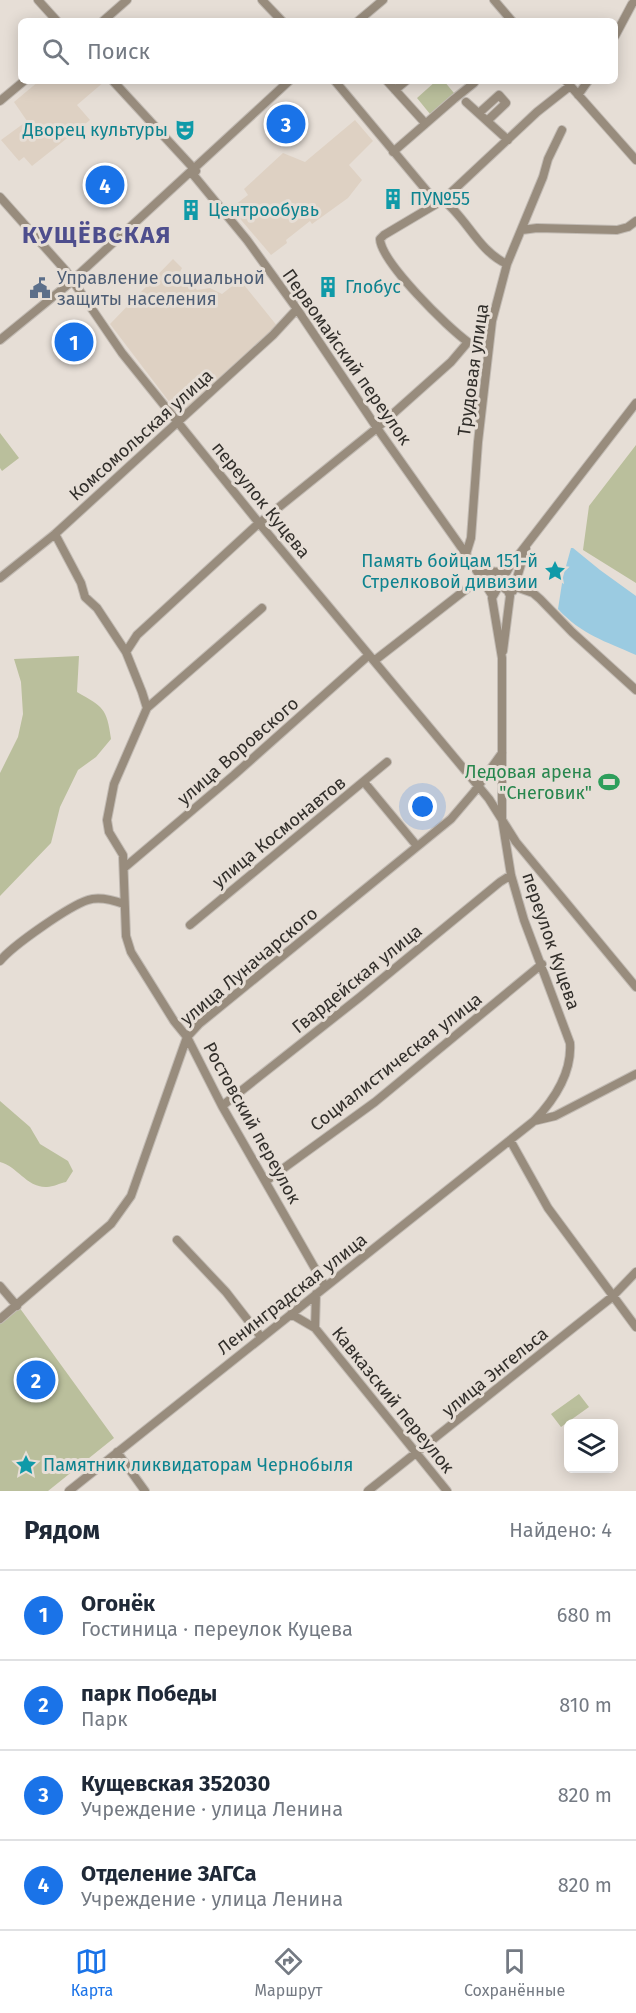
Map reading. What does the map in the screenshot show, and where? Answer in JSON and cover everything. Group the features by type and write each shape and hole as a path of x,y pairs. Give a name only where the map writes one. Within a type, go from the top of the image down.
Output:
{"street":[{"path":"38,0 54,18"},
{"path":"106,18 127,0"},
{"path":"262,0 279,18"},
{"path":"362,18 383,0"},
{"path":"494,0 509,18"},
{"path":"618,30 636,0"},
{"path":"0,101 20,84"},
{"name":"Первомайский переулок","path":"115,84 195,172 297,309 473,564 482,581 501,594"},
{"path":"0,340 73,280 195,172 286,84"},
{"path":"337,84 393,152 481,244 507,264"},
{"path":"390,84 425,123"},
{"path":"395,90 402,84"},
{"path":"393,152 473,84"},
{"path":"440,201 567,84"},
{"path":"569,84 636,160"},
{"path":"579,95 586,84"},
{"path":"479,113 499,95 506,103 487,121"},
{"path":"466,102 508,140"},
{"name":"Трудовая улица","path":"466,554 471,538 477,453 492,321 507,264 543,177 548,159 562,130"},
{"name":"переулок Куцева","path":"0,197 73,280 122,353 495,807 516,842 636,987"},
{"name":"Трудовая улица","path":"126,652 137,635 261,522 377,428 451,362 468,342 432,310 397,270 380,243 384,235 440,201"},
{"path":"522,230 537,228 617,230 628,227 636,221"},
{"name":"Комсомольская улица","path":"0,578 55,534 273,335 297,309"},
{"path":"501,594 510,566 636,403"},
{"path":"55,534 81,583 85,597 97,608 126,652 147,708"},
{"path":"516,587 527,544"},
{"name":"Первомайский переулок","path":"473,564 482,570 501,594 502,819"},
{"path":"482,570 497,572 510,566"},
{"name":"улица Воровского","path":"124,868 372,658 470,586 482,581"},
{"path":"501,594 516,587 533,593 636,690"},
{"name":"Первомайский переулок","path":"501,594 502,658"},
{"name":"Ростовский переулок","path":"262,608 147,708 114,784 107,820 109,831 123,855 126,936 131,952 174,1021 187,1037 222,1106 325,1286"},
{"name":"улица Луначарского","path":"0,1319 111,1224 131,1196 187,1037 199,1024 451,819 503,752"},
{"name":"улица Космонавтов","path":"190,925 387,762"},
{"path":"364,782 417,846"},
{"name":"переулок Куцева","path":"502,819 511,875 524,920 570,1043 571,1057 567,1072"},
{"name":"Гвардейская улица","path":"222,1106 511,875"},
{"path":"0,961 8,951 87,900 112,900 124,904"},
{"name":"Социалистическая улица","path":"266,1181 375,1102 542,964"},
{"name":"Ленинградская улица","path":"69,1491 534,1121 545,1109 567,1072"},
{"name":"Ленинградская улица","path":"534,1121 563,1112 636,1074"},
{"path":"510,1140 548,1208 636,1328"},
{"path":"177,1240 226,1292 261,1337"},
{"name":"улица Энгельса","path":"368,1491 612,1297 636,1272"},
{"path":"0,1286 16,1306"},
{"name":"Кавказский переулок","path":"315,1328 316,1294"},
{"name":"Кавказский переулок","path":"291,1314 315,1328 447,1491"},
{"path":"117,1452 145,1491"}],"shaded area":[{"path":"35,84 102,84 77,105 90,120 32,166 24,157 19,161 1,140 27,121 14,102"},
{"path":"355,120 373,141 349,165 362,180 348,198 312,224 310,221 271,255 231,208 248,195 244,189 283,153 305,162"},
{"path":"173,259 182,268 180,272 197,290 210,288 222,294 240,280 278,327 180,416 110,324"}],"green space":[{"path":"433,84 446,84 454,93 430,114 417,98"},
{"path":"0,433 19,458 2,471 0,468"},
{"path":"636,445 636,583 583,550 589,506"},
{"path":"79,656 77,692 102,709 108,721 111,739 96,757 78,770 60,807 51,843 0,896 0,773 18,737 23,714 21,682 14,659"},
{"path":"0,1101 30,1127 40,1144 68,1161 73,1171 66,1182 49,1187 40,1186 28,1181 0,1162"},
{"path":"19,1307 114,1438 48,1491 0,1491 0,1322"},
{"path":"579,1394 589,1407 572,1419 564,1419 564,1425 561,1427 551,1414"}],"water":[{"path":"571,548 636,596 636,655 585,631 558,609"}],"place":[{"name":"Кущевская 352030","path":"286,124"},
{"name":"Дворец культуры","path":"185,130"},
{"name":"Отделение ЗАГСа","path":"105,185"},
{"name":"ПУ№55","path":"393,199"},
{"name":"Центрообувь","path":"191,210"},
{"name":"Глобус","path":"328,287"},
{"name":"Управление социальной защиты населения","path":"40,288"},
{"name":"Огонёк","path":"74,342"},
{"name":"Память бойцам 151-й Стрелковой дивизии","path":"555,571"},
{"name":"Ледовая арена \"Снеговик\"","path":"609,782"},
{"name":"парк Победы","path":"36,1380"},
{"name":"Памятник ликвидаторам Чернобыля","path":"26,1465"}],"district":[{"name":"КУЩЁВСКАЯ","path":"97,235"}]}
